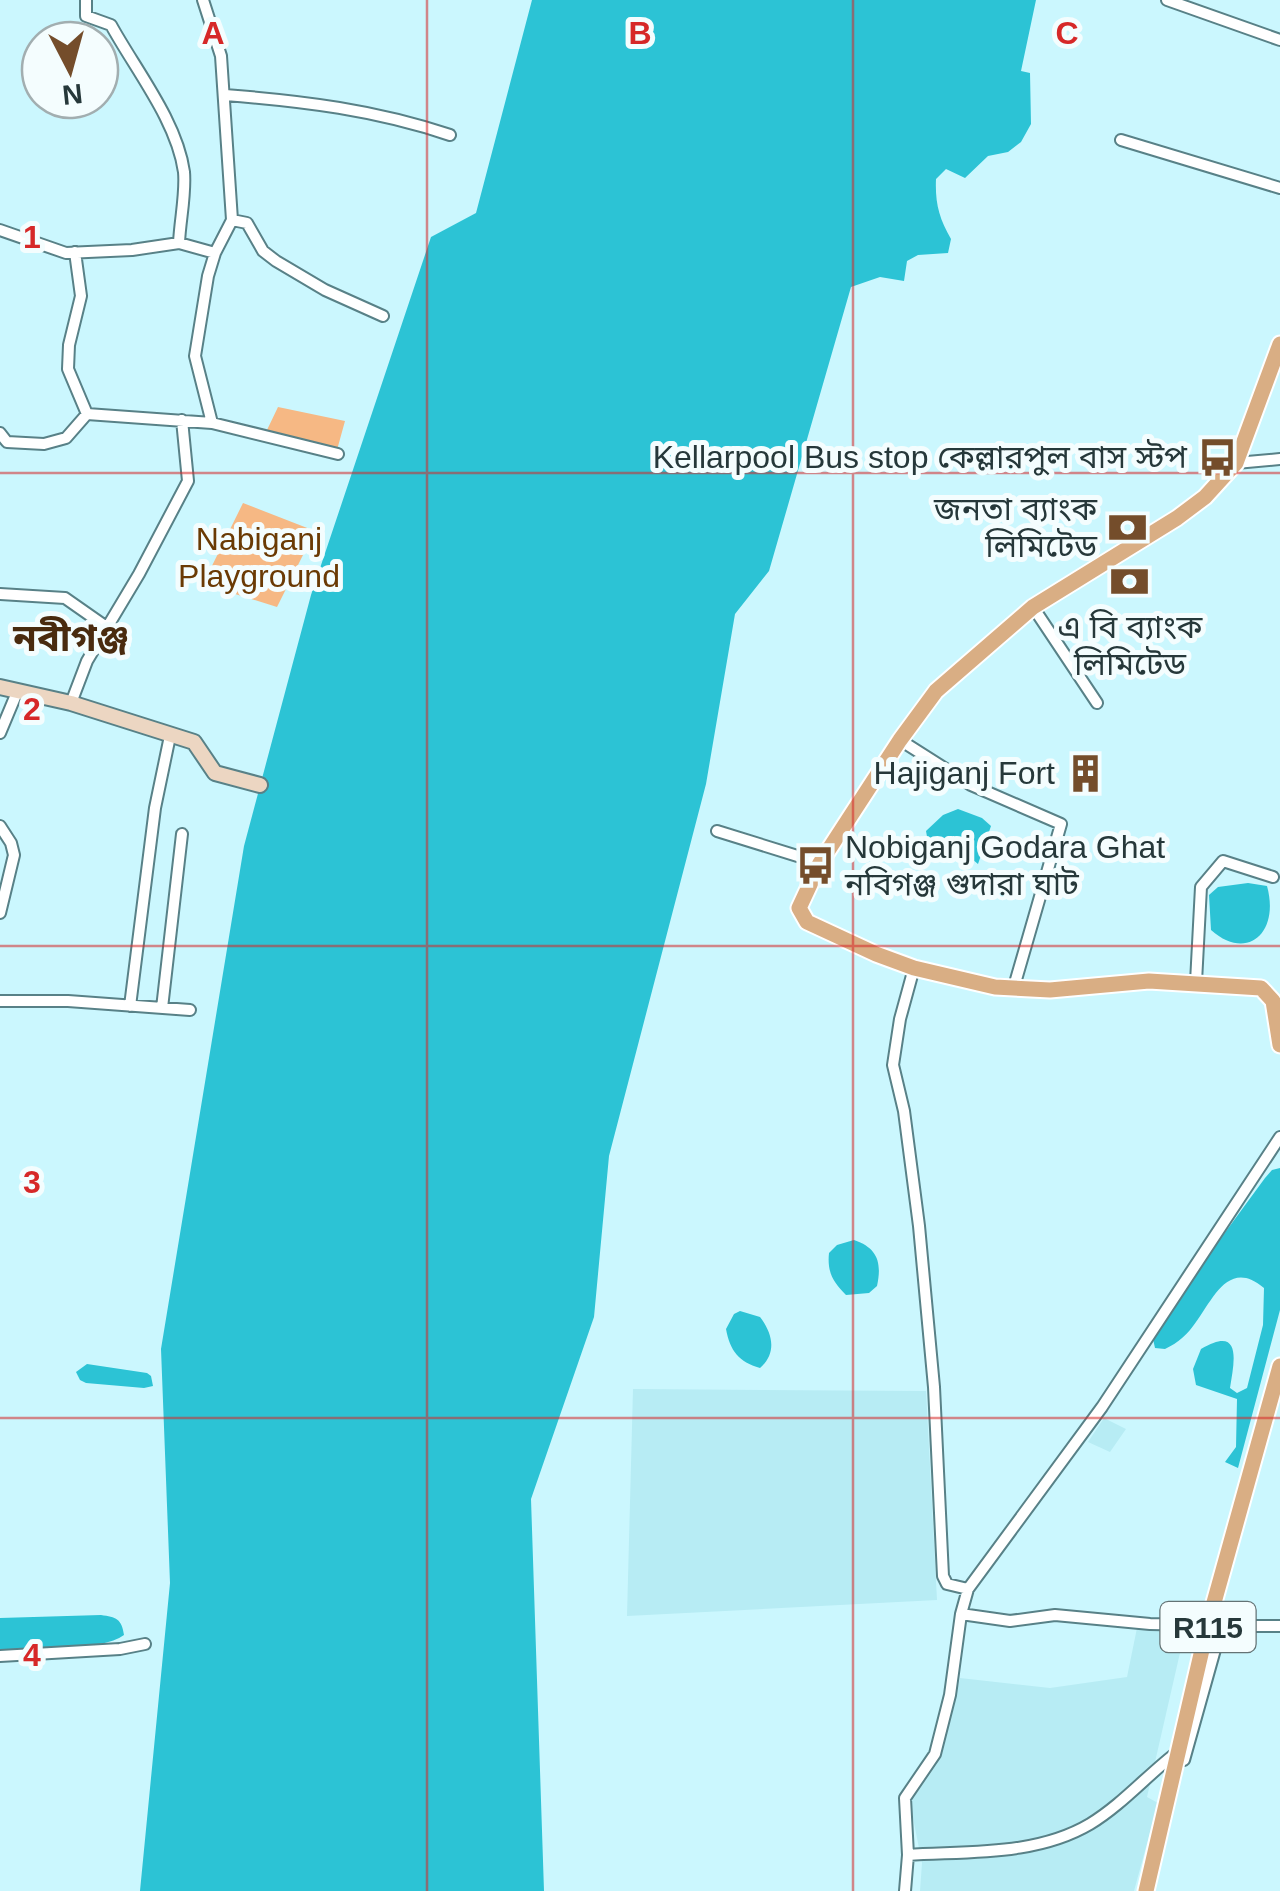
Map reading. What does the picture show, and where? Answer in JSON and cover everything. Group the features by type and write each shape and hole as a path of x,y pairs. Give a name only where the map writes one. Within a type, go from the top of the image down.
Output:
{"main road":[{"path":"1280,344 1236,463 1205,496 1177,518 1032,607 936,691 820,864 802,898 800,916 914,968 1013,990 1074,989 1150,981 1256,987 1268,993 1276,1011 1280,1045"},
{"path":"0,687 71,704 198,745 214,773 260,785"},
{"name":"R115","path":"1148,1891 1180,1750 1280,1366"}],"street":[{"path":"86,0 86,16 110,25 145,78 174,136 184,177 179,243"},
{"path":"203,0 221,56 224,132 233,200 232,220 215,252 194,356 212,422"},
{"path":"1166,0 1280,40"},
{"path":"225,95 366,111 450,135"},
{"path":"1121,140 1280,188"},
{"path":"232,220 247,223 264,250 304,279 384,316"},
{"path":"0,230 66,253 179,243 215,252"},
{"path":"74,252 80,296 68,369 87,414"},
{"path":"87,414 212,422 338,454"},
{"path":"0,433 6,442 44,444 70,436 87,414"},
{"path":"71,704 105,626 140,574 188,481 182,420"},
{"path":"1236,463 1280,459"},
{"path":"0,594 65,598 105,626"},
{"path":"1032,607 1096,703"},
{"path":"0,733 18,690"},
{"path":"130,1006 155,808 170,736"},
{"path":"900,740 971,785 1061,824 1013,990"},
{"path":"0,826 14,849 0,912"},
{"path":"717,831 820,864"},
{"path":"162,1008 182,834"},
{"path":"1196,982 1200,887 1222,861 1273,877"},
{"path":"914,968 900,1019 894,1065 919,1226 934,1387 944,1576 947,1584 968,1589"},
{"path":"0,1002 190,1010"},
{"path":"904,1891 908,1855 905,1798 934,1754 950,1695 960,1614 968,1589 1102,1407 1280,1136"},
{"path":"960,1614 1010,1621 1055,1616 1150,1624 1216,1622 1280,1626"},
{"path":"1148,1891 1216,1622"},
{"path":"0,1656 146,1644"},
{"path":"908,1855 1037,1846 1061,1838 1109,1810 1180,1750"}],"shaded area":[{"path":"633,1389 926,1391 937,1600 627,1616"},
{"path":"1104,1418 1126,1429 1110,1452 1088,1442"},
{"path":"1137,1628 1185,1631 1147,1797 1158,1803 1134,1891 920,1891 922,1863 910,1803 941,1758 960,1678 1050,1688 1127,1677"}],"green space":[{"path":"278,407 345,421 337,450 267,430"},
{"name":"Nabiganj Playground","path":"243,503 315,531 277,607 203,584"}],"water":[{"path":"532,0 1036,0 1021,71 1030,73 1031,124 1021,142 1008,152 988,156 965,178 946,169 936,179 939,210 951,239 948,253 918,255 907,261 904,281 880,277 851,287 769,571 735,614 706,784 609,1156 594,1317 531,1499 544,1891 140,1891 170,1583 161,1349 244,846 311,595 431,237 476,213"},
{"path":"958,809 991,826 978,864 966,854 928,842 926,831 943,815"},
{"path":"1248,883 1267,886 1269,917 1257,938 1237,943 1211,930 1209,895 1218,887"},
{"path":"1280,1168 1280,1310 1238,1468 1225,1462 1236,1447 1237,1399 1196,1385 1193,1369 1201,1349 1224,1341 1233,1350 1230,1388 1237,1393 1247,1388 1263,1325 1264,1288 1241,1277 1232,1280 1223,1285 1178,1341 1165,1349 1155,1348 1153,1339 1265,1178"},
{"path":"854,1240 868,1247 876,1257 877,1286 869,1293 846,1295 832,1276 829,1253 837,1245"},
{"path":"740,1311 760,1317 768,1330 771,1350 760,1368 741,1359 730,1344 726,1329"},
{"path":"87,1364 147,1373 153,1386 86,1383 76,1372"},
{"path":"101,1615 117,1620 124,1635 83,1647 0,1650 0,1618"}],"place":[{"name":"Kellarpool Bus stop কেল্লারপুল বাস স্টপ","path":"1217,457"},
{"name":"জনতা ব্যাংক লিমিটেড","path":"1127,527"},
{"name":"এ বি ব্যাংক লিমিটেড","path":"1130,582"},
{"name":"Hajiganj Fort","path":"1085,773"},
{"name":"Nobiganj Godara Ghat নবিগঞ্জ গুদারা ঘাট","path":"815,865"}],"district":[{"name":"নবীগঞ্জ","path":"71,638"}]}
